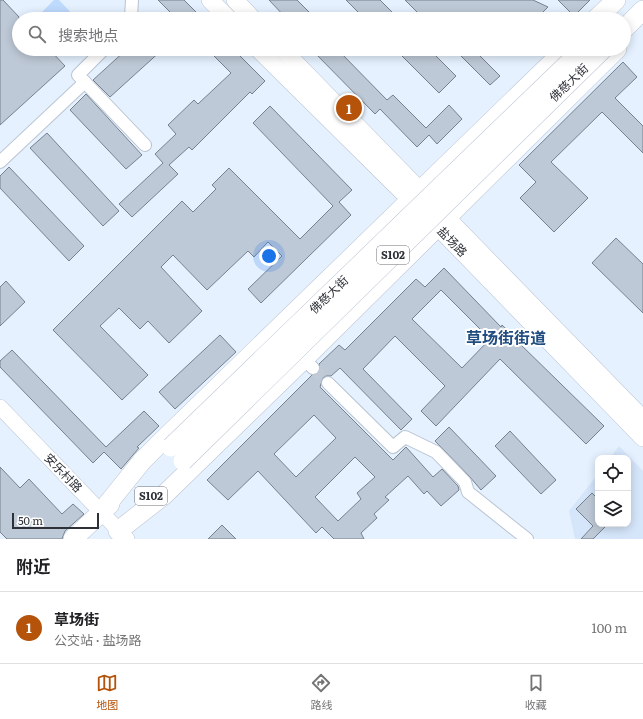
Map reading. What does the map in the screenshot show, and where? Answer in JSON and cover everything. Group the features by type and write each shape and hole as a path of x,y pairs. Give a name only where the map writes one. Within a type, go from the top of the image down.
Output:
{"main road":[{"path":"210,0 222,12"},
{"path":"234,0 246,12"},
{"path":"603,12 616,0"},
{"path":"619,12 631,0"},
{"path":"631,22 643,10"},
{"path":"631,35 643,23"},
{"name":"盐场路","path":"266,56 415,195 643,419"},
{"name":"盐场路","path":"288,56 415,195"},
{"path":"101,512 142,461 161,442 559,56"},
{"name":"佛慈大街","path":"73,539 171,447 576,56"},
{"name":"佛慈大街","path":"118,536 183,461 596,56"},
{"path":"118,536 164,496 309,363 469,195 610,56"},
{"name":"盐场路","path":"443,222 643,438"}],"street":[{"path":"131,12 132,0"},
{"path":"97,56 78,75 145,145"},
{"path":"0,162 85,82"},
{"path":"328,383 392,447 405,437 436,452 464,482 468,492 527,539"},
{"name":"安乐村路","path":"0,407 101,512 118,536"}],"shaded area":[{"path":"54,0 59,0 70,12 42,12"},
{"path":"619,446 628,455 612,455"},
{"path":"631,458 643,471 643,539 575,539 569,511 595,478 595,527 631,527"}],"building":[{"path":"0,0 3,0 14,12 12,12 12,56 56,56 65,66 0,125"},
{"path":"158,0 184,0 196,12 170,12"},
{"path":"269,0 297,0 309,12 280,12"},
{"path":"346,0 380,0 392,12 358,12"},
{"path":"405,0 533,0 548,7 543,12 417,12"},
{"path":"558,0 590,0 578,12 570,12"},
{"path":"119,56 155,56 110,97 93,80"},
{"path":"214,56 240,56 265,81 252,94 250,92 192,150 189,147 169,165 178,174 132,217 119,204 163,163 155,154 176,134 168,125 194,100 198,104 231,73"},
{"path":"318,56 344,56 387,100 393,95 426,128 449,105 462,119 437,144 429,135 417,147 380,109 375,114"},
{"path":"402,56 436,56 456,76 439,93"},
{"path":"461,56 480,56 500,76 490,85"},
{"path":"623,62 637,77 615,98 643,126 643,153 602,112 551,162 588,198 554,232 520,198 536,182 519,165"},
{"path":"86,94 142,155 126,169 70,110"},
{"path":"270,106 352,190 339,202 351,215 261,303 248,289 282,256 268,242 254,257 248,251 207,290 173,255 161,267 202,311 169,343 148,321 140,329 119,308 100,326 148,375 122,400 53,330 182,201 193,212 216,189 212,185 229,168 300,239 333,206 253,123"},
{"path":"47,133 119,211 103,226 30,148"},
{"path":"9,167 84,246 69,261 0,188 0,176"},
{"path":"616,238 643,264 643,313 592,263"},
{"path":"444,268 501,327 502,325 518,340 517,341 604,426 586,444 500,359 436,426 421,411 445,386 395,336 363,369 412,419 401,430 340,368 331,376 326,376 323,378 320,387 393,460 406,447 433,477 442,469 458,486 459,490 441,506 427,491 424,494 408,476 385,497 389,500 374,514 377,518 361,533 364,539 334,539 322,527 316,533 258,471 228,500 207,480 312,375 319,373 319,364 339,345 345,350 416,279 425,287","holes":["441,290 490,339 462,368 412,319","314,415 336,438 296,477 274,454","355,457 375,477 357,493 361,499 338,521 315,497"]},
{"path":"6,281 25,302 0,326 0,287"},
{"path":"220,335 236,352 175,409 159,392"},
{"path":"12,350 106,447 144,411 159,426 137,447 139,448 121,469 104,452 93,463 0,367 0,361"},
{"path":"449,427 496,476 481,490 435,441"},
{"path":"510,431 556,480 541,494 495,446"},
{"path":"0,467 20,488 29,479 62,514 73,504 84,514 65,531 62,539 7,539 0,532"},
{"path":"592,493 595,496 595,527 605,527 593,539 581,539 593,526 576,509"},
{"path":"222,525 236,539 208,539"}],"tunnel":[{"path":"313,368 328,383"}],"place":[{"name":"草场街","path":"349,108"}],"district":[{"name":"草场街街道","path":"506,338"}]}
